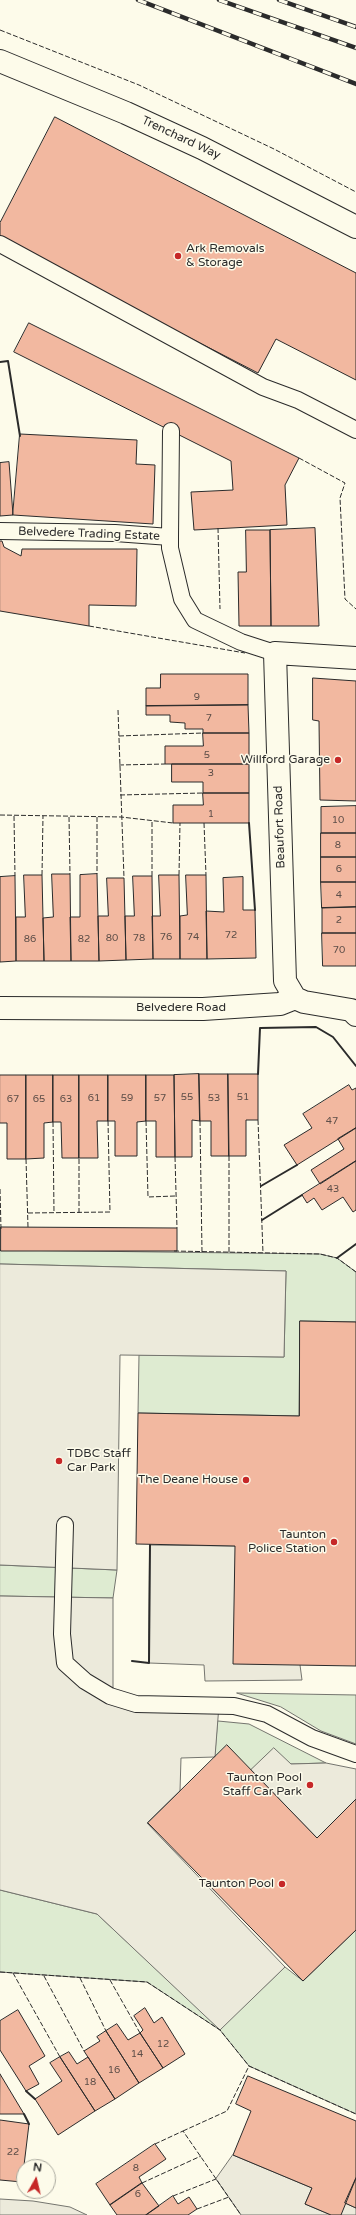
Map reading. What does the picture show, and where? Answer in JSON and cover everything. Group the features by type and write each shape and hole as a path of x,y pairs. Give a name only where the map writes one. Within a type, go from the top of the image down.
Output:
{"street":[{"name":"Trenchard Way","path":"0,61 126,112 202,148 356,227"},
{"path":"275,653 356,658"},
{"name":"Beaufort Road","path":"275,653 285,981 295,998"},
{"path":"295,998 304,1002 351,1010 356,1015"},
{"name":"Belvedere Road","path":"0,1008 203,1009 280,1004 295,998"}],"lane":[{"path":"0,244 263,387 298,400 356,430"},
{"path":"170,537 171,431"},
{"name":"Belvedere Trading Estate","path":"0,531 115,533 170,537 170,548 182,599 195,620 241,642 275,653"},
{"path":"65,1525 62,1634 66,1663 85,1681 110,1696 136,1704 234,1706 267,1714 312,1738 356,1754"}],"green space":[{"path":"0,1250 320,1254 337,1258 356,1272 356,1322 300,1321 299,1416 138,1413 139,1355 284,1357 286,1271 0,1264"},
{"path":"0,1565 117,1570 113,1598 0,1596"},
{"path":"237,1693 356,1695 356,1744 321,1731 281,1707"},
{"path":"218,1721 249,1724 326,1763 291,1764 251,1770 215,1757"},
{"path":"0,1890 97,1914 220,2029 285,1967 303,1981 356,1930 356,2114 249,2066 220,2030 147,1982 0,1972"}],"shaded area":[{"name":"TDBC Staff Car Park","path":"0,1264 286,1271 284,1357 120,1355 117,1570 0,1565"},
{"path":"150,1545 235,1546 300,1665 302,1680 205,1681 204,1665 149,1663"},
{"path":"0,1596 113,1598 113,1693 138,1706 219,1705 215,1757 181,1758 180,1791 147,1823 285,1967 220,2030 97,1914 0,1890"},
{"name":"Taunton Pool Staff Car Park","path":"274,1748 291,1764 326,1763 356,1769 356,1799 317,1838 251,1770"},
{"path":"233,2155 312,2188 305,2204 331,2215 241,2215 216,2179"},
{"path":"0,2199 33,2201 70,2207 87,2215 0,2215"},
{"path":"345,2203 356,2208 356,2215 341,2215"}],"building":[{"name":"Ark Removals & Storage","path":"55,117 356,273 356,380 276,339 258,373 0,240 0,223"},
{"path":"29,323 299,458 285,485 287,525 194,530 191,492 233,490 231,461 14,352"},
{"path":"20,434 137,440 136,464 155,465 153,524 13,515"},
{"path":"9,462 13,515 0,516 0,463"},
{"path":"315,528 319,626 271,626 270,530"},
{"path":"246,530 270,530 271,626 239,626 238,572 246,572"},
{"path":"0,541 2,541 4,547 21,556 22,549 137,549 136,606 89,605 89,626 0,611"},
{"path":"161,674 248,674 248,705 146,706 146,688 160,688"},
{"name":"Willford Garage","path":"313,678 356,681 356,801 320,800 319,721 313,720"},
{"path":"248,705 249,733 203,733 203,729 185,729 185,723 170,722 170,715 146,715 146,706"},
{"path":"203,733 249,733 249,764 165,764 165,746 203,746"},
{"path":"172,764 249,764 249,793 203,793 203,782 172,782"},
{"path":"203,793 249,793 249,823 173,823 173,805 203,805"},
{"path":"356,806 356,833 321,833 321,807"},
{"path":"321,833 356,833 356,857 321,857"},
{"path":"321,857 356,857 356,882 321,882"},
{"path":"52,874 70,874 71,961 44,961 43,918 53,917"},
{"path":"97,874 99,961 71,961 70,917 80,917 80,875"},
{"path":"24,875 42,875 44,961 16,961 16,917 25,917"},
{"path":"159,875 179,875 180,959 153,959 152,916 160,916"},
{"path":"186,875 206,875 207,959 180,959 180,916 187,915"},
{"path":"15,876 16,961 0,962 0,877"},
{"path":"133,876 152,876 153,959 126,960 125,916 134,916"},
{"path":"243,877 243,910 255,910 256,958 207,959 206,911 224,912 223,878"},
{"path":"107,878 124,878 126,960 99,961 98,916 108,916"},
{"path":"321,882 356,882 356,907 322,908"},
{"path":"356,907 356,933 322,933 322,908"},
{"path":"322,933 356,933 356,966 323,966"},
{"path":"199,1074 200,1121 192,1120 192,1157 175,1157 174,1075"},
{"path":"199,1074 228,1074 229,1156 211,1156 211,1121 200,1121"},
{"path":"228,1074 258,1074 258,1120 246,1120 246,1156 229,1156"},
{"path":"0,1075 26,1075 26,1159 7,1159 7,1123 0,1123"},
{"path":"26,1075 53,1075 53,1122 44,1123 44,1158 26,1159"},
{"path":"53,1075 79,1075 79,1158 62,1158 61,1122 53,1122"},
{"path":"79,1075 108,1075 108,1121 97,1121 98,1158 79,1158"},
{"path":"108,1075 146,1075 146,1121 137,1122 137,1156 115,1156 115,1121 108,1121"},
{"path":"146,1075 174,1075 175,1157 156,1157 156,1121 146,1121"},
{"path":"349,1085 352,1090 356,1088 356,1128 297,1165 284,1145 312,1128 303,1114"},
{"path":"356,1128 356,1161 320,1184 311,1170 344,1149 338,1139"},
{"path":"356,1161 356,1210 353,1212 343,1197 322,1210 314,1198 307,1203 302,1195"},
{"path":"1,1227 177,1228 177,1251 1,1251"},
{"name":"The Deane House","path":"300,1321 356,1322 356,1666 233,1664 235,1546 136,1544 138,1413 299,1416"},
{"name":"Taunton Pool","path":"227,1745 317,1838 356,1799 356,1930 303,1981 148,1823"},
{"path":"145,2008 154,2023 162,2017 185,2054 163,2068 140,2033 143,2030 134,2016"},
{"path":"18,2010 45,2056 29,2066 39,2084 26,2091 0,2050 0,2021"},
{"path":"117,2024 128,2040 140,2033 163,2068 139,2083 106,2031"},
{"path":"106,2031 139,2083 115,2099 84,2051 100,2041 97,2037"},
{"path":"69,2052 77,2064 88,2057 115,2099 95,2111 60,2057"},
{"path":"60,2057 95,2111 58,2135 35,2099 62,2081 50,2063"},
{"path":"0,2074 24,2114 0,2114"},
{"path":"248,2076 356,2121 356,2178 341,2215 331,2215 305,2204 312,2188 233,2155 251,2111 236,2104"},
{"path":"0,2120 29,2124 25,2159 16,2159 16,2181 0,2180"},
{"path":"155,2144 166,2159 139,2177 142,2183 110,2205 96,2184"},
{"path":"356,2178 356,2208 345,2203"},
{"path":"142,2183 159,2206 146,2215 117,2215 110,2205"},
{"path":"173,2196 178,2204 189,2197 197,2209 188,2215 146,2215"}],"railway":[{"path":"138,0 356,84"},
{"path":"219,0 356,48"},
{"path":"279,0 356,27"}],"fence":[{"path":"0,30 139,85 274,149 356,192"},
{"path":"299,458 345,483 340,498 345,599 356,609"},
{"path":"218,528 220,609"},
{"path":"89,626 245,653"},
{"path":"118,710 124,878"},
{"path":"119,736 203,733"},
{"path":"119,765 165,764"},
{"path":"120,795 203,793"},
{"path":"0,815 121,817 173,823"},
{"path":"14,816 15,876"},
{"path":"42,875 43,816"},
{"path":"69,817 70,874"},
{"path":"97,817 97,874"},
{"path":"152,821 152,876"},
{"path":"179,875 180,823"},
{"path":"204,823 206,875"},
{"path":"258,1120 263,1253"},
{"path":"28,1213 110,1212 108,1121"},
{"path":"146,1121 148,1197 175,1196"},
{"path":"200,1121 202,1252"},
{"path":"53,1122 54,1213"},
{"path":"229,1156 229,1252"},
{"path":"175,1157 177,1228"},
{"path":"79,1158 79,1213"},
{"path":"26,1159 28,1227"},
{"path":"0,1189 1,1229"},
{"path":"174,1251 320,1254 337,1258 356,1272"},
{"path":"0,1972 147,1982 220,2030 249,2066"},
{"path":"13,1973 60,2057"},
{"path":"44,1976 84,2051"},
{"path":"80,1978 106,2031"},
{"path":"110,1980 140,2033"},
{"path":"183,2131 227,2111 249,2066 356,2114"},
{"path":"155,2144 183,2131 241,2215"},
{"path":"142,2183 201,2156"},
{"path":"173,2196 216,2179"},
{"path":"197,2209 229,2197"}],"wall":[{"path":"0,362 8,361 20,436"},
{"path":"249,823 255,910"},
{"path":"258,1074 260,1028 316,1027 333,1037 356,1066"},
{"path":"261,1186 297,1165"},
{"path":"262,1220 302,1195"},
{"path":"337,1258 356,1244"},
{"path":"132,1661 149,1663 150,1545"},
{"path":"26,2091 35,2099"},
{"path":"24,2114 29,2124"}],"place":[{"name":"Ark Removals & Storage","path":"178,256"},
{"name":"Willford Garage","path":"338,760"},
{"name":"TDBC Staff Car Park","path":"59,1461"},
{"name":"The Deane House","path":"246,1480"},
{"name":"Taunton Police Station","path":"334,1542"},
{"name":"Taunton Pool Staff Car Park","path":"310,1785"},
{"name":"Taunton Pool","path":"282,1884"}]}
